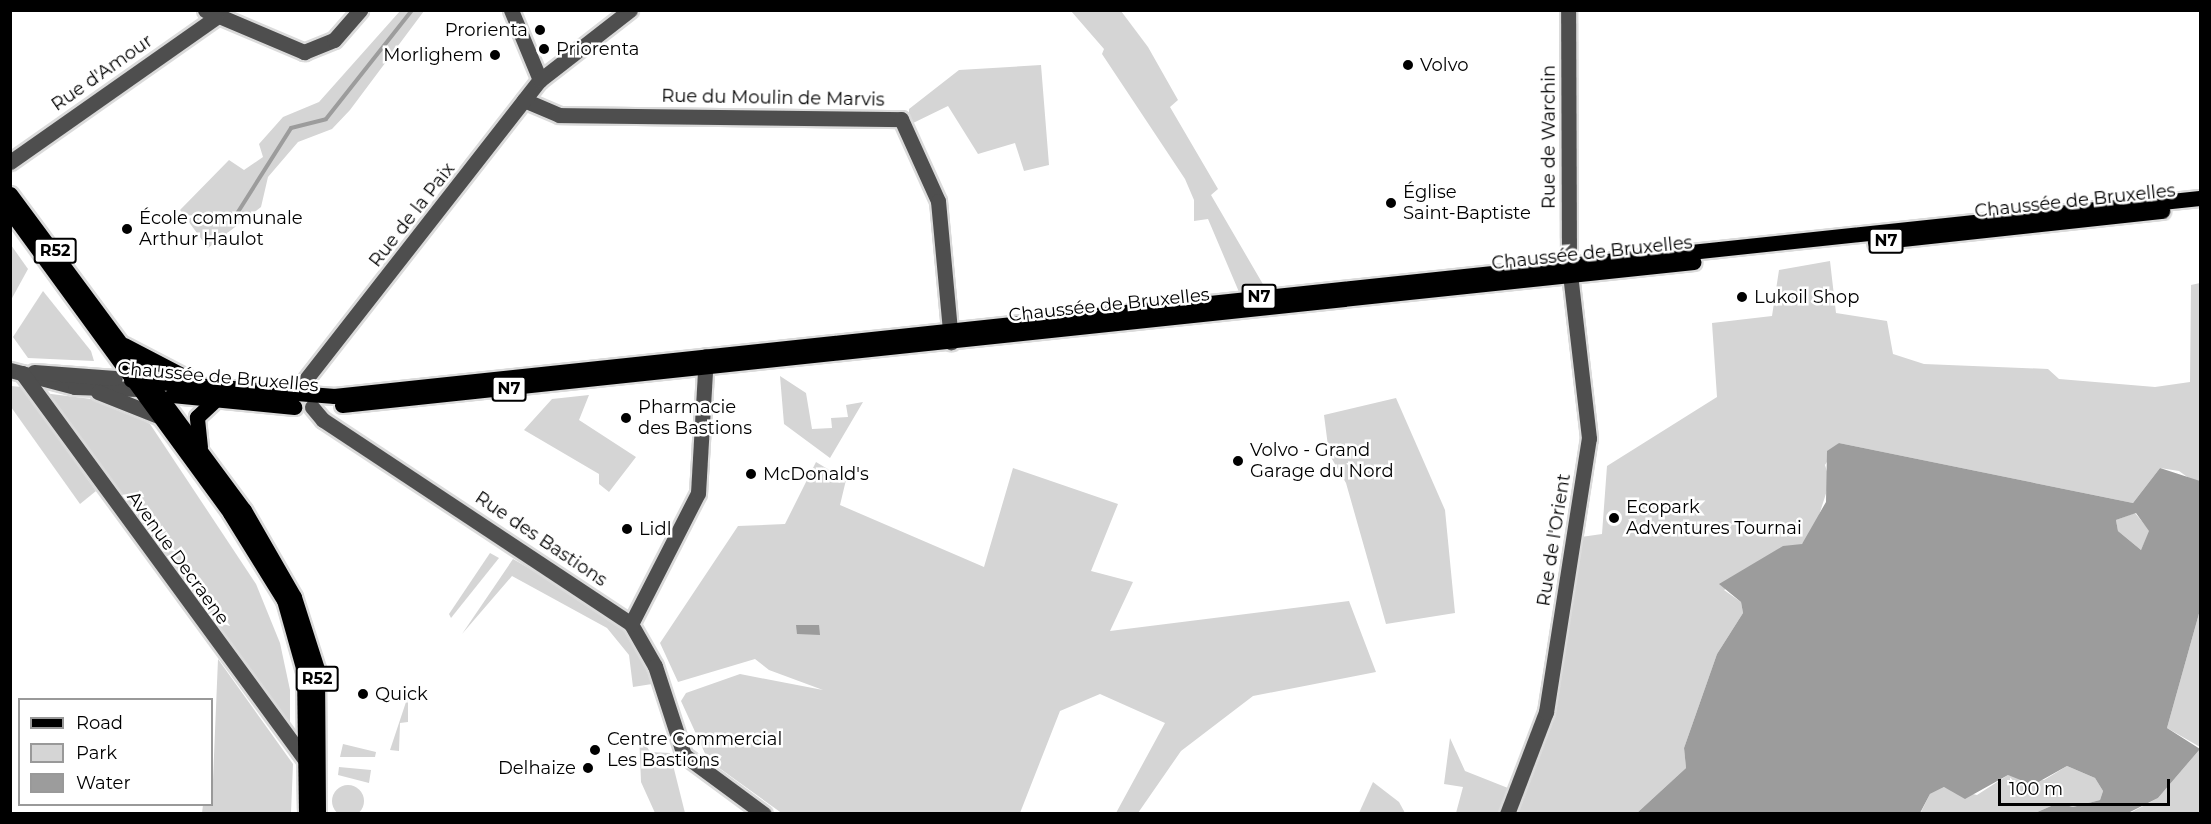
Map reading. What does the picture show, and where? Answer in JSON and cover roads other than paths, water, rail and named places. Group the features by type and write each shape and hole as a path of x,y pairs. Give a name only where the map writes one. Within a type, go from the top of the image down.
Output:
{"main road":[{"name":"R52","path":"10,194 121,344 158,416 254,547 284,600 304,671 306,813"},
{"name":"Chaussée de Bruxelles","path":"1570,270 2200,198"},
{"name":"Chaussée de Bruxelles","path":"142,386 216,399 312,407 706,362 1570,270 2200,207"},
{"name":"R52","path":"10,211 142,386 201,449 268,546 304,624 317,669 318,813"},
{"path":"121,344 199,386"},
{"name":"Chaussée de Bruxelles","path":"142,386 199,386 292,397 328,396 706,362"},
{"path":"201,449 197,417 216,399"}],"street":[{"path":"210,14 304,52 334,40 360,10"},
{"path":"510,10 540,80"},
{"name":"Rue de la Paix","path":"292,397 314,373 540,80 630,10"},
{"name":"Rue de Warchin","path":"1569,10 1570,270"},
{"name":"Rue d'Amour","path":"10,162 210,14"},
{"name":"Rue du Moulin de Marvis","path":"524,100 559,116 901,119 938,201 950,336"},
{"name":"Rue de l'Orient","path":"1507,813 1546,712 1589,438 1570,270"},
{"path":"631,624 698,493 706,362"},
{"name":"Chaussée de Bruxelles","path":"16,371 142,386"},
{"name":"Chaussée de Bruxelles","path":"16,371 75,387 142,386"},
{"name":"Avenue Decraene","path":"16,371 307,763"},
{"path":"314,373 328,396"},
{"path":"75,387 119,398 158,416"},
{"name":"Rue des Bastions","path":"312,407 323,420 497,533 631,624 655,666 684,754 764,813"}],"water":[{"path":"1839,443 2133,503 2160,468 2200,481 2200,610 2167,728 2200,749 2158,798 2128,813 2035,813 2058,803 2073,807 2100,800 2103,791 2095,778 2067,766 2033,785 2008,775 1965,799 1944,787 1930,794 1920,813 1637,813 1686,768 1684,748 1717,654 1743,613 1741,602 1719,584 1783,546 1802,544 1826,502 1827,451","holes":["2136,513 2149,531 2141,550 2118,531 2116,520"]},
{"path":"796,625 819,625 820,635 797,634"}],"waterway":[{"path":"231,223 291,128 326,119 412,10"}],"place":[{"name":"Prorienta","path":"540,30"},
{"name":"Priorenta","path":"544,49"},
{"name":"Morlighem","path":"495,55"},
{"name":"Volvo","path":"1408,65"},
{"name":"Église Saint-Baptiste","path":"1391,203"},
{"name":"École communale Arthur Haulot","path":"127,229"},
{"name":"Lukoil Shop","path":"1742,297"},
{"name":"Pharmacie des Bastions","path":"626,418"},
{"name":"Volvo - Grand Garage du Nord","path":"1238,461"},
{"name":"McDonald's","path":"751,474"},
{"name":"Ecopark Adventures Tournai","path":"1614,518"},
{"name":"Lidl","path":"627,529"},
{"name":"Quick","path":"363,694"},
{"name":"Centre Commercial Les Bastions","path":"595,750"},
{"name":"Delhaize","path":"588,768"}]}
